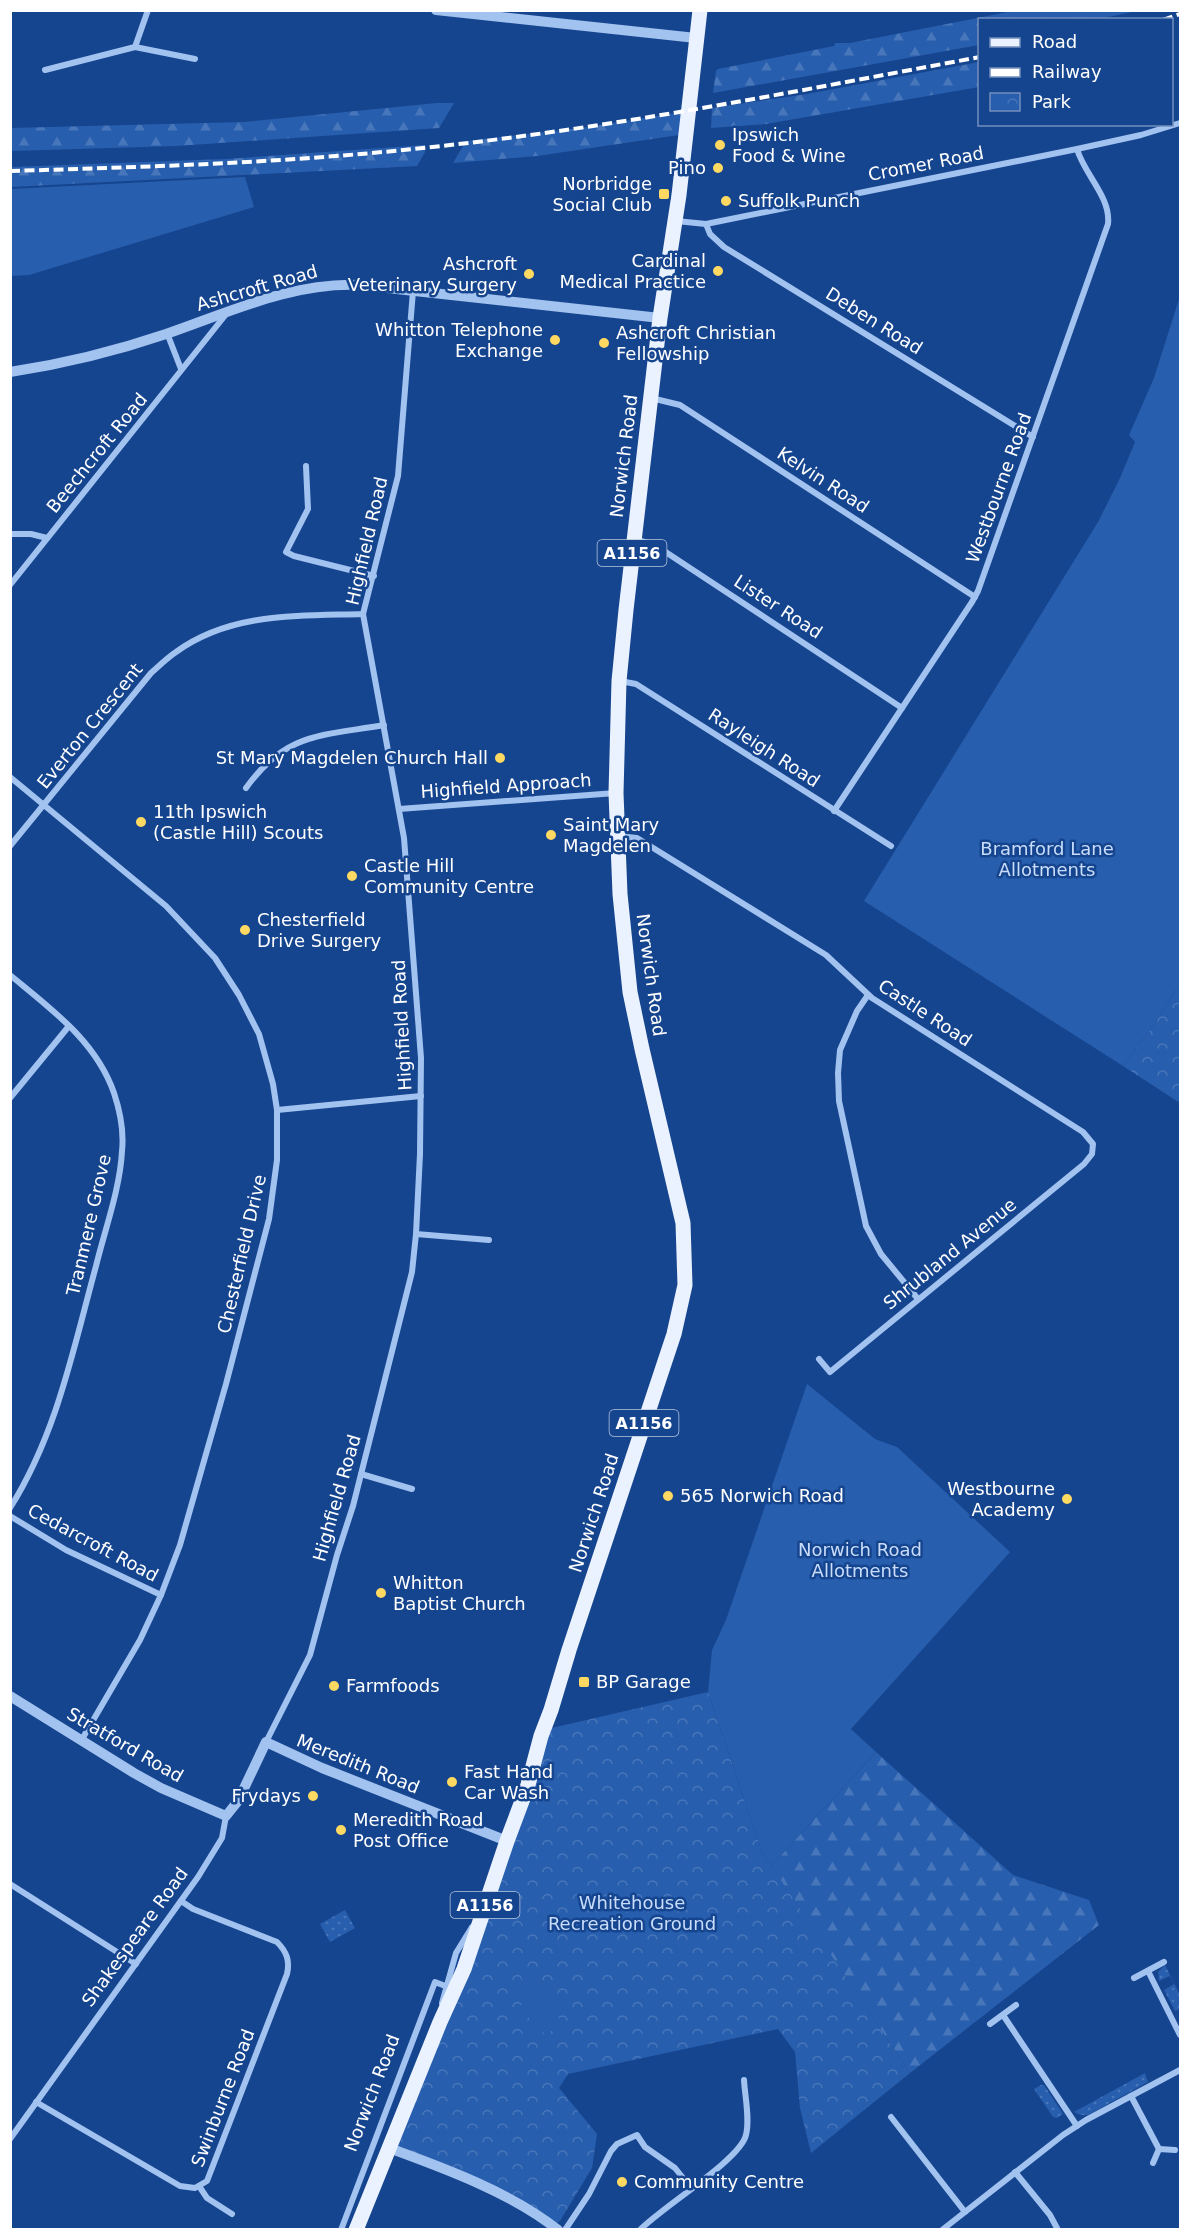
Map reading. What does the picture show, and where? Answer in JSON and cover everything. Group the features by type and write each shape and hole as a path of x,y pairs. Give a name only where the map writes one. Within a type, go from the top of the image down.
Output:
{"main road":[{"name":"Norwich Road","path":"356,2229 440,2022 450,1988 464,1969 528,1785 541,1736 674,1334 685,1285 682,1212 630,992 620,894 616,794 619,681 634,539 700,10"}],"street":[{"path":"135,47 148,10"},
{"path":"436,10 498,13 696,38"},
{"path":"45,70 135,47 195,59"},
{"name":"Cromer Road","path":"675,221 706,224 1077,149 1170,126"},
{"name":"Westbourne Road","path":"834,811 975,597 1108,224 1106,206 1081,161 1077,149"},
{"name":"Deben Road","path":"706,224 710,234 724,247 1033,437"},
{"name":"Ashcroft Road","path":"10,372 81,358 167,333 294,291 322,285 360,285 660,318"},
{"name":"Highfield Road","path":"266,1742 310,1655 404,1311 412,1272 416,1234 421,1058 407,873 399,809 363,614 398,476 413,291"},
{"name":"Beechcroft Road","path":"10,585 228,311"},
{"path":"167,333 181,369"},
{"name":"Kelvin Road","path":"651,398 680,405 975,597"},
{"path":"306,466 308,508 286,552 374,576"},
{"path":"10,534 30,534 47,538"},
{"name":"Lister Road","path":"634,539 655,544 902,708"},
{"name":"Everton Crescent","path":"10,846 151,672 177,651 207,634 255,620 363,614"},
{"name":"Rayleigh Road","path":"619,681 636,684 891,846"},
{"path":"246,788 256,773 281,751 295,743 384,725"},
{"name":"Chesterfield Drive","path":"10,777 166,906 214,958 239,995 260,1034 277,1110 277,1160 268,1219 188,1518 161,1595 126,1665 81,1741"},
{"name":"Highfield Approach","path":"399,809 616,794"},
{"name":"Castle Road","path":"617,836 637,838 826,955 868,994 1083,1132 1093,1144"},
{"name":"Tranmere Grove","path":"10,975 69,1026 93,1053 114,1094 122,1127 121,1165 56,1413 31,1473 10,1508"},
{"path":"868,994 857,1011 840,1050 839,1101 866,1226 881,1254 918,1299"},
{"path":"10,1098 69,1026"},
{"path":"277,1110 421,1096"},
{"name":"Shrubland Avenue","path":"819,1359 830,1372 1084,1164 1092,1154 1093,1144"},
{"path":"416,1234 489,1240"},
{"path":"361,1474 411,1489"},
{"name":"Cedarcroft Road","path":"10,1516 66,1550 161,1595"},
{"name":"Stratford Road","path":"10,1696 161,1788 226,1816"},
{"name":"Meredith Road","path":"266,1742 305,1761 507,1841"},
{"name":"Shakespeare Road","path":"10,2139 181,1901 222,1838 226,1816 238,1801 266,1742"},
{"path":"10,1884 136,1964"},
{"name":"Swinburne Road","path":"36,2102 180,2186 199,2187 210,2175 287,1974 289,1962 286,1952 277,1942 193,1909 181,1901"},
{"name":"Norwich Road","path":"341,2229 435,1982 450,1988 460,1945 482,1913"},
{"path":"1134,1978 1164,1962"},
{"path":"1148,1971 1180,2035"},
{"path":"990,2024 1016,2006"},
{"path":"1003,2015 1077,2126"},
{"path":"942,2229 1077,2126 1180,2070"},
{"path":"640,2229 735,2155 744,2142 747,2132 744,2080"},
{"path":"1131,2096 1159,2149"},
{"path":"891,2117 965,2212"},
{"path":"565,2229 589,2194 611,2151 618,2144 637,2136 645,2147 675,2168 691,2188"},
{"path":"389,2148 443,2168 511,2200 558,2229"},
{"path":"1159,2149 1175,2150"},
{"path":"1153,2163 1159,2149"},
{"path":"1015,2172 1050,2214 1058,2229"},
{"path":"199,2187 207,2198 232,2214"}],"green space":[{"path":"1013,11 1137,11 1103,18 978,18 978,45 713,93 718,69 834,46 835,43 850,43"},
{"path":"978,62 978,87 766,124 711,128 712,108 807,94"},
{"path":"454,103 439,128 176,146 11,151 11,128 244,122"},
{"path":"682,112 679,135 537,156 453,163 466,141 581,128"},
{"path":"425,145 425,152 417,166 11,187 11,167 226,159"},
{"path":"245,177 254,207 29,275 11,276 11,189"},
{"name":"Bramford Lane Allotments","path":"1180,296 1180,984 1123,1066 864,901 1098,522 1135,442 1129,435 1154,378"},
{"path":"1180,984 1180,1103 1123,1066"},
{"name":"Norwich Road Allotments","path":"807,1384 875,1439 897,1447 1010,1552 851,1729 876,1752 771,1866 762,1852 708,1692 712,1650 726,1620"},
{"name":"Whitehouse Recreation Ground","path":"708,1692 762,1852 910,2073 811,2153 800,2108 795,2052 778,2029 568,2074 559,2088 597,2134 592,2168 560,2221 553,2225 435,2165 389,2148 416,2084 543,1730"},
{"path":"876,1752 1013,1875 1089,1900 1099,1925 910,2073 771,1866"},
{"path":"345,1910 355,1928 330,1942 320,1924"},
{"path":"1165,1965 1180,1995 1180,2009 1175,2011 1164,1990 1174,1984 1170,1976 1159,1981 1158,1972"},
{"path":"521,1976 546,1981 562,2028 544,2033 519,2008 528,1997"},
{"path":"1145,2073 1148,2082 1088,2115 1074,2112"},
{"path":"1044,2085 1063,2114 1057,2118 1053,2117 1034,2089"}],"railway":[{"path":"1169,18 1180,14"},
{"path":"10,171 262,161 363,154 484,141 697,109 978,57"}],"place":[{"name":"Ipswich Food & Wine","path":"720,145"},
{"name":"Pino","path":"718,168"},
{"name":"Norbridge Social Club","path":"664,194"},
{"name":"Suffolk Punch","path":"726,201"},
{"name":"Cardinal Medical Practice","path":"718,271"},
{"name":"Ashcroft Veterinary Surgery","path":"529,274"},
{"name":"Whitton Telephone Exchange","path":"555,340"},
{"name":"Ashcroft Christian Fellowship","path":"604,343"},
{"name":"St Mary Magdelen Church Hall","path":"500,758"},
{"name":"11th Ipswich (Castle Hill) Scouts","path":"141,822"},
{"name":"Saint Mary Magdelen","path":"551,835"},
{"name":"Castle Hill Community Centre","path":"352,876"},
{"name":"Chesterfield Drive Surgery","path":"245,930"},
{"name":"565 Norwich Road","path":"668,1496"},
{"name":"Westbourne Academy","path":"1067,1499"},
{"name":"Whitton Baptist Church","path":"381,1593"},
{"name":"BP Garage","path":"584,1682"},
{"name":"Farmfoods","path":"334,1686"},
{"name":"Fast Hand Car Wash","path":"452,1782"},
{"name":"Frydays","path":"313,1796"},
{"name":"Meredith Road Post Office","path":"341,1830"},
{"name":"Community Centre","path":"622,2182"}]}
